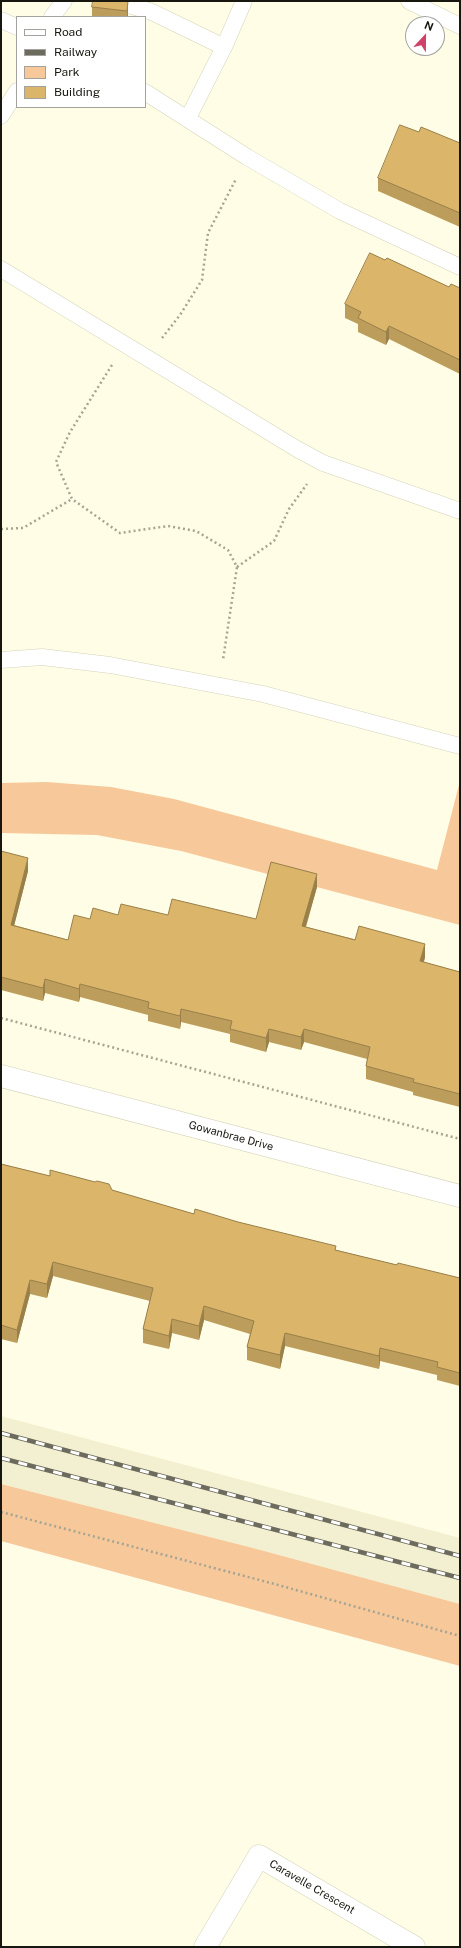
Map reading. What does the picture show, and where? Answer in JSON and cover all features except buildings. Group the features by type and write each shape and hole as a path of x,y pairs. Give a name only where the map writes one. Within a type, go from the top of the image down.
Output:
{"street":[{"name":"Gowanbrae Drive","path":"1,1076 460,1196"},
{"name":"Caravelle Crescent","path":"205,1947 259,1856 414,1947"}],"lane":[{"path":"53,16 64,1"},
{"path":"116,1 152,12 224,47"},
{"path":"188,118 224,47 244,1"},
{"path":"409,1 460,26"},
{"path":"1,20 16,27"},
{"path":"1,116 16,93"},
{"path":"146,93 247,157 340,211 460,267"},
{"path":"1,269 134,351 297,449 323,463 460,511"},
{"path":"1,660 42,658 110,665 263,694 460,746"}],"path":[{"path":"219,686 237,567 228,550 196,531 168,526 120,533 72,499 56,462 70,432 117,357 134,351 153,349 180,315 202,280 208,233 247,157"},
{"path":"237,567 274,540 289,509 323,463"},
{"path":"1,529 23,528 72,499"},
{"path":"1,1018 460,1138"},
{"path":"1,1512 272,1583 460,1636"}],"shaded area":[{"path":"1,1416 460,1538 460,1604 253,1548 1,1484"}],"green space":[{"path":"460,781 460,925 181,851 97,835 1,833 1,783 47,782 111,787 174,799 437,870"},
{"path":"1,1484 253,1548 460,1604 460,1666 1,1541"}],"railway":[{"path":"1,1433 460,1556"},
{"path":"1,1458 460,1578"}]}
